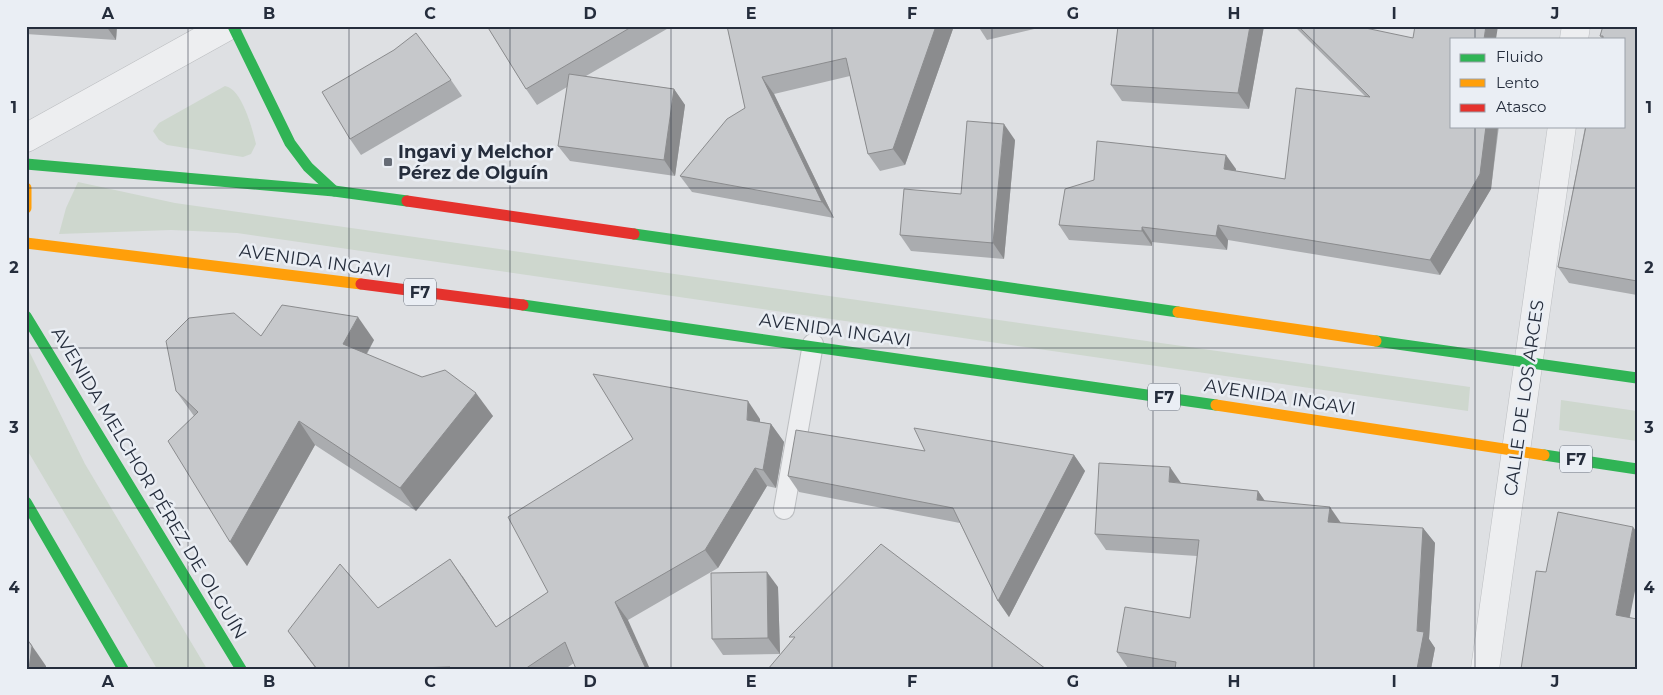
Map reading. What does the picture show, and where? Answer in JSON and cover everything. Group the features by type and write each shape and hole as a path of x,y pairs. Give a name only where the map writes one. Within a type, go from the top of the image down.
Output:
{"main road":[{"path":"233,26 290,143 308,168 334,191"},
{"path":"26,164 334,191 1637,378"},
{"path":"26,188 26,208"},
{"name":"AVENIDA INGAVI","path":"26,243 178,260 813,344 1637,468"},
{"name":"AVENIDA MELCHOR PÉREZ DE OLGUÍN","path":"26,316 241,669"},
{"path":"26,502 123,669"}],"street":[{"path":"26,138 228,26"},
{"name":"CALLE DE LOS ARCES","path":"1485,669 1562,128"}],"lane":[{"path":"784,509 813,344"}],"shaded area":[{"path":"225,86 236,94 245,110 256,144 251,154 243,157 167,145 159,140 153,131 159,123"},
{"path":"78,182 175,203 1470,387 1468,411 237,233 171,230 59,234 66,208"},
{"path":"26,345 85,464 207,669 157,669 26,448"},
{"path":"1561,400 1637,411 1637,441 1559,430"}],"building":[{"path":"487,26 633,26 526,89"},
{"path":"727,26 936,26 893,149 868,154 846,58 762,77 822,202 680,176 727,119 745,108"},
{"path":"1118,26 1250,26 1238,93 1111,85"},
{"path":"1298,26 1356,26 1413,38 1415,26 1486,26 1484,38 1450,38 1450,128 1486,128 1480,174 1430,260 1218,225 1216,236 1142,227 1142,231 1059,225 1065,189 1094,180 1097,141 1226,155 1224,169 1285,179 1296,88 1370,97"},
{"path":"1603,26 1637,26 1637,281 1558,267 1586,128 1626,128 1626,38 1603,38 1603,36 1600,36"},
{"path":"416,33 451,80 350,139 322,92 394,50"},
{"path":"569,74 674,89 664,160 558,146"},
{"path":"967,121 1004,124 993,243 900,235 904,189 961,194"},
{"path":"282,305 358,317 343,344 422,377 445,370 476,393 400,488 299,421 230,542 168,441 198,412 176,391 166,341 189,318 234,313 261,336"},
{"path":"593,374 748,401 747,420 771,424 763,470 755,468 705,550 615,602 646,669 576,669 565,642 525,669 451,669 450,667 317,669 288,631 340,564 378,608 450,559 496,627 548,592 508,517 633,439"},
{"path":"914,428 1074,455 998,601 953,508 788,476 796,430 925,451"},
{"path":"1099,463 1170,467 1169,482 1258,491 1257,500 1330,507 1328,522 1423,528 1417,631 1424,632 1417,669 1175,669 1176,662 1117,652 1125,607 1190,618 1199,540 1095,534"},
{"path":"1558,512 1633,527 1616,615 1637,619 1637,669 1521,669 1536,571 1546,572"},
{"path":"881,544 1046,669 768,669 795,637 789,637"},
{"path":"767,572 768,638 712,639 711,573"},
{"path":"26,638 32,646 29,669 26,669"}],"traffic: fast":[{"path":"233,26 290,143 308,167 334,191"},
{"path":"26,164 334,191 407,201"},
{"path":"634,234 1178,312"},
{"path":"523,305 1216,405"},
{"path":"26,316 241,669"},
{"path":"1376,341 1637,378"},
{"path":"1544,455 1637,469"},
{"path":"26,502 123,669"}],"traffic: slow":[{"path":"26,188 26,208"},
{"path":"26,243 361,284"},
{"path":"1178,312 1376,341"},
{"path":"1216,405 1544,455"}],"traffic: jam":[{"path":"407,201 634,234"},
{"path":"361,284 523,305"}],"place":[{"name":"Ingavi y Melchor Pérez de Olguín","path":"388,162"}]}
